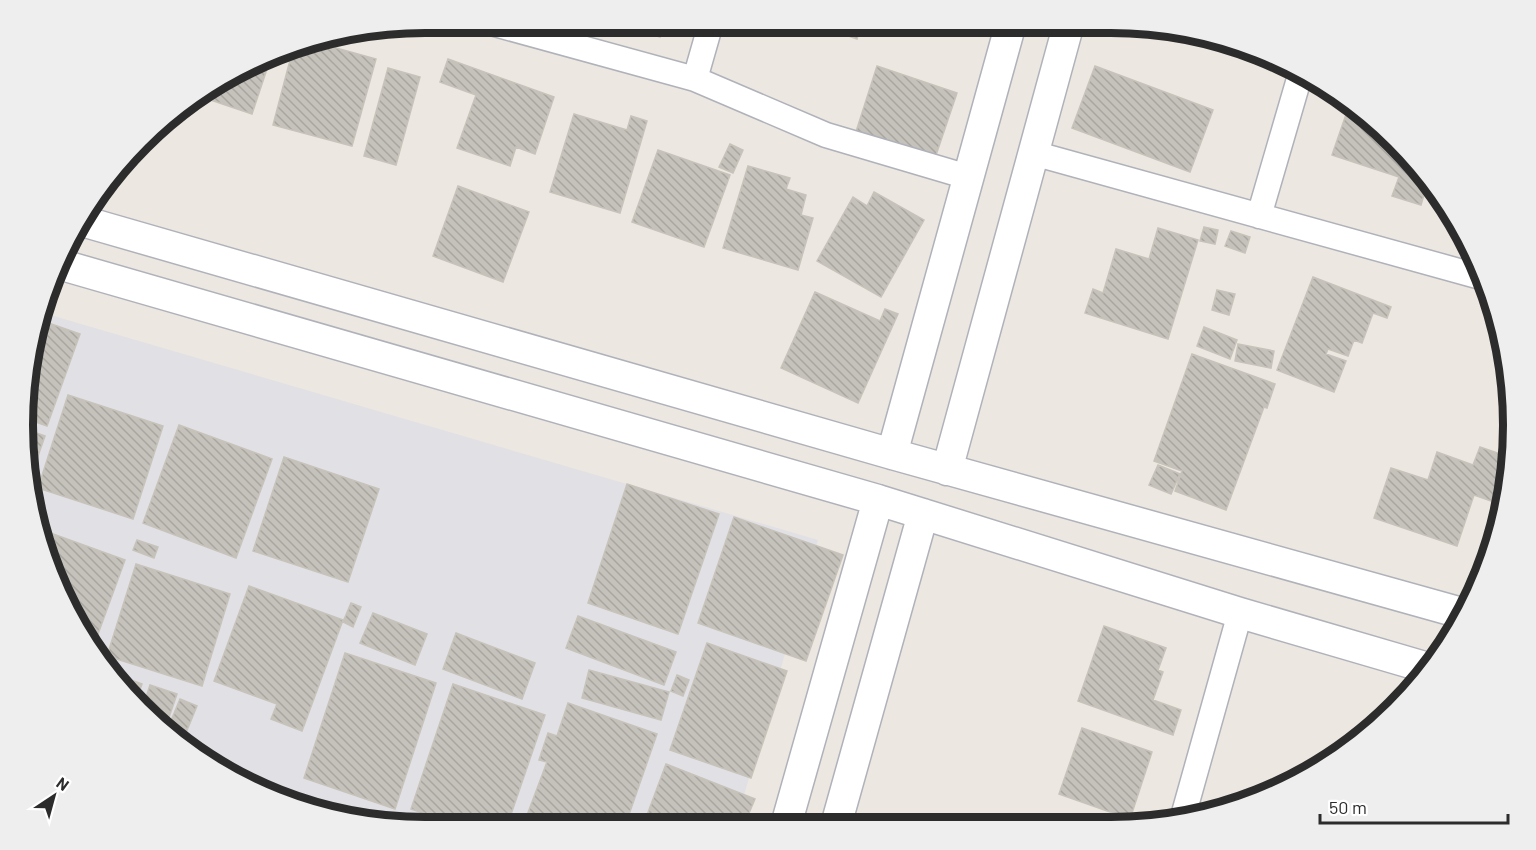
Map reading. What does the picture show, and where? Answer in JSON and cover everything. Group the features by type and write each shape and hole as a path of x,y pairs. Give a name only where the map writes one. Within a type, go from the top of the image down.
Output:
{"street":[{"path":"527,33 695,79 826,135 968,177"},
{"path":"695,79 708,33"},
{"path":"892,454 1008,33"},
{"path":"947,470 1067,33"},
{"path":"1259,216 1298,81"},
{"path":"1034,153 1473,275"},
{"path":"89,223 947,470 1455,611"},
{"path":"67,266 878,500 1240,613 1420,666"},
{"path":"788,817 878,500"},
{"path":"838,817 923,514"},
{"path":"1185,809 1240,613"}],"shaded area":[{"path":"49,315 818,540 738,817 425,817 374,814 324,804 252,777 186,736 130,683 99,643 86,621 73,598 54,551 46,526 36,476 34,399 36,374 46,324"}],"building":[{"path":"648,33 661,33 660,37"},
{"path":"840,33 859,33 857,39"},
{"path":"327,45 376,59 352,146 273,125 291,57"},
{"path":"448,59 554,97 535,154 516,147 510,166 457,148 476,95 440,82"},
{"path":"268,66 252,114 207,99"},
{"path":"877,66 957,93 933,164 854,138"},
{"path":"1095,66 1213,110 1190,172 1072,128"},
{"path":"388,68 420,77 396,165 364,156"},
{"path":"1347,112 1388,148 1422,186 1425,191 1421,205 1392,196 1399,177 1332,155"},
{"path":"574,114 627,130 631,116 647,121 620,213 550,192"},
{"path":"730,144 743,150 733,173 719,167"},
{"path":"658,150 730,175 704,247 632,222"},
{"path":"748,166 790,178 786,189 806,195 801,215 813,218 798,270 723,248"},
{"path":"458,186 529,212 503,282 433,256"},
{"path":"874,192 924,220 881,297 817,261 853,197 867,206"},
{"path":"1204,227 1218,230 1215,244 1200,241"},
{"path":"1158,228 1198,240 1168,339 1085,313 1093,289 1103,293 1116,249 1149,259"},
{"path":"1231,231 1250,237 1245,253 1225,246"},
{"path":"1313,277 1391,307 1387,318 1373,313 1362,343 1354,340 1348,356 1328,349 1326,354 1346,361 1334,392 1277,370"},
{"path":"1217,290 1235,294 1229,315 1212,310"},
{"path":"815,292 880,321 885,309 898,314 858,403 781,368"},
{"path":"47,322 80,334 47,426 33,421 36,374"},
{"path":"1204,327 1237,340 1230,359 1197,346"},
{"path":"1238,344 1274,351 1271,368 1235,361"},
{"path":"1192,354 1275,384 1267,408 1264,407 1226,510 1175,491 1182,471 1154,461"},
{"path":"68,395 163,426 133,519 38,487"},
{"path":"179,425 272,459 236,558 143,523"},
{"path":"33,432 45,436 35,464"},
{"path":"1480,447 1502,454 1494,502 1474,495 1457,546 1374,518 1391,468 1428,480 1437,452 1473,465"},
{"path":"284,457 379,489 348,582 253,551"},
{"path":"1158,465 1180,474 1171,494 1149,485"},
{"path":"627,484 719,514 678,634 588,603"},
{"path":"734,517 843,555 806,661 698,623"},
{"path":"48,532 125,560 96,639 73,598"},
{"path":"137,540 158,547 154,558 133,550"},
{"path":"136,564 230,594 202,686 107,655"},
{"path":"249,586 343,620 302,731 271,719 277,704 214,681"},
{"path":"351,603 361,607 353,627 343,622"},
{"path":"373,613 427,634 415,665 360,643"},
{"path":"578,616 676,652 664,685 566,648"},
{"path":"1104,626 1166,648 1158,670 1163,672 1153,700 1181,710 1173,735 1078,701"},
{"path":"456,633 535,663 522,699 443,669"},
{"path":"707,643 787,671 751,778 670,750"},
{"path":"345,653 436,683 395,809 304,778"},
{"path":"589,670 669,692 661,720 582,698"},
{"path":"677,675 689,680 683,696 671,691"},
{"path":"126,678 142,684 139,692"},
{"path":"453,684 545,715 510,817 435,817 411,809"},
{"path":"150,685 177,694 168,721 145,699"},
{"path":"180,699 197,706 185,735 170,723"},
{"path":"568,703 657,734 628,817 526,817 547,762 539,760 548,733 557,736"},
{"path":"1082,728 1152,752 1131,816 1123,817 1059,794"},
{"path":"666,764 755,799 747,817 646,817"}]}
